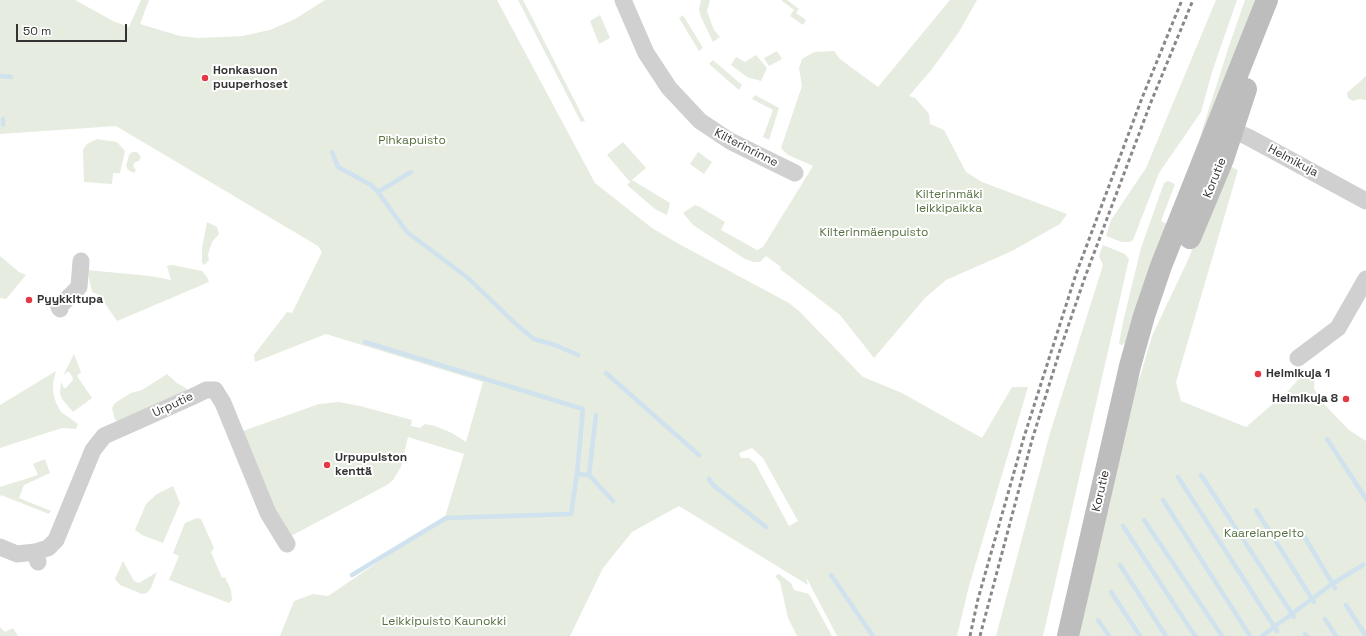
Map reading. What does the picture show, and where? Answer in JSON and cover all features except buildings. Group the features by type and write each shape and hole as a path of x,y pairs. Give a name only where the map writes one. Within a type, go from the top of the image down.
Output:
{"street":[{"name":"Kilterinrinne","path":"622,0 643,46 654,65 675,95 700,122 730,141 795,173"},
{"name":"Korutie","path":"1068,636 1135,346 1190,236 1267,0"},
{"name":"Korutie","path":"1226,127 1272,0"},
{"name":"Helmikuja","path":"1226,127 1366,201"},
{"path":"59,308 85,289 81,261"},
{"path":"1298,358 1338,328 1366,279"},
{"name":"Urputie","path":"0,547 17,554 37,557 56,540 93,450 104,436 206,390 215,390 223,403 268,514 287,544"}],"green space":[{"name":"Pihkapuisto","path":"0,0 75,0 113,21 129,27 141,0 149,0 140,24 180,36 198,38 242,36 270,30 295,19 325,0 497,0 595,183 652,228 789,303 799,311 863,377 902,393 982,438 1012,387 1028,387 969,586 957,636 837,636 806,577 808,585 679,506 632,532 603,568 570,636 280,636 294,601 313,594 328,596 445,517 464,454 408,437 401,467 393,480 387,485 289,537 280,516 275,518 240,432 319,404 339,402 412,420 411,426 420,428 425,424 435,426 452,433 466,442 483,382 326,334 255,362 254,355 287,312 292,313 322,252 318,246 116,126 0,134","holes":["752,448 763,458 798,521 789,526 755,463 749,458 741,458 739,453"]},
{"path":"518,0 523,0 585,121 581,122"},
{"path":"701,0 710,0 707,11 714,30 720,37 713,42 699,10"},
{"path":"781,0 787,0 799,9 796,13 806,20 803,25 790,16 794,10"},
{"name":"Kilterinmäenpuisto","path":"950,0 977,0 959,32 932,69 909,96 915,98 929,114 930,124 944,130 966,172 982,182 1067,214 1060,224 1012,251 946,280 925,298 874,358 840,315 780,269 781,267 766,256 760,262 745,259 693,225 683,213 695,205 700,207 725,222 721,230 757,250 763,247 813,166 788,155 781,148 802,86 799,68 802,59 814,52 834,51 840,59 878,87"},
{"path":"1216,0 1237,0 1212,72 1201,112 1159,173 1133,240 1130,242 1122,242 1106,236 1111,220 1146,168"},
{"path":"1245,0 1259,0 1199,140 1228,49"},
{"path":"600,15 610,38 599,44 590,21"},
{"path":"683,15 703,48 699,51 679,18"},
{"path":"777,51 782,59 769,66 764,58"},
{"path":"756,55 767,68 761,81 747,77 731,65 736,57 745,62"},
{"path":"713,60 742,85 739,90 709,64"},
{"path":"1366,76 1366,100 1359,99 1353,101 1348,98 1347,93"},
{"path":"755,95 779,108 769,140 763,137 773,110 752,99"},
{"path":"97,139 117,142 125,151 120,173 113,173 112,184 84,182 83,150 87,144"},
{"path":"623,142 646,168 632,180 670,203 667,215 655,209 627,185 630,182 607,155"},
{"path":"132,152 137,152 141,157 133,166 136,170 134,173 128,170 126,166 129,155"},
{"path":"698,152 712,162 704,174 690,164"},
{"name":"Kaarelanpelto","path":"1227,165 1238,170 1176,382 1181,401 1246,427 1289,390 1307,370 1315,374 1314,388 1320,400 1349,430 1366,441 1366,636 1079,636 1134,388 1140,377 1152,336 1187,262"},
{"path":"1168,181 1175,184 1161,221 1167,224 1126,342 1122,345 1119,344 1123,322 1141,248 1164,183"},
{"path":"207,222 217,227 219,234 212,242 208,254 209,260 204,265 202,262 202,248"},
{"path":"1103,245 1125,254 1129,259 1043,636 996,636 1050,433 1103,265 1099,256"},
{"path":"0,256 19,272 26,275 6,299 0,298"},
{"path":"172,265 202,271 209,282 117,321 99,295 92,292 87,270 150,276 171,280 167,266"},
{"path":"74,354 81,372 77,376 92,398 73,412 62,399 60,393 61,382 64,388 66,388 73,380 69,372 63,376"},
{"path":"56,371 53,383 53,392 56,403 61,412 78,424 76,429 62,428 0,448 0,405"},
{"path":"167,374 177,383 186,388 187,392 120,421 115,420 112,408 115,403 131,393 142,390"},
{"path":"45,459 50,473 24,485 19,498 51,511 49,514 1,495 0,497 0,487 38,475 33,464"},
{"path":"173,486 180,503 163,543 142,535 135,530 146,504 157,494"},
{"path":"197,518 201,519 214,548 211,552 222,578 225,577 231,590 232,600 229,603 169,580 179,556 173,553 185,523"},
{"path":"123,561 134,581 139,583 157,572 151,588 147,593 142,594 120,585 115,579"},
{"path":"779,574 791,583 794,590 809,594 832,636 797,636 788,618 780,582 775,576"},
{"path":"0,627 5,632 13,628 18,636 0,636"}],"waterway":[{"path":"0,76 11,77"},
{"path":"3,119 3,125"},
{"path":"332,152 338,167 371,185 378,192 407,232 468,278 518,326 534,339 555,345 578,355"},
{"path":"378,192 411,172"},
{"path":"365,342 583,409 577,474 589,475 613,501"},
{"path":"606,373 699,455"},
{"path":"589,475 596,415"},
{"path":"1327,439 1366,499"},
{"path":"352,575 446,518 571,514 577,474"},
{"path":"1201,475 1294,617"},
{"path":"1178,477 1277,631"},
{"path":"709,479 713,485 766,527"},
{"path":"1163,500 1250,636"},
{"path":"1256,510 1314,602"},
{"path":"1144,520 1222,636"},
{"path":"1123,526 1195,636"},
{"path":"1304,536 1335,588"},
{"path":"1120,565 1166,636"},
{"path":"1262,636 1332,584 1363,565"},
{"path":"831,575 873,636"},
{"path":"1111,592 1140,636"},
{"path":"1346,605 1366,636"},
{"path":"1325,619 1336,636"},
{"path":"1098,620 1109,636"}],"railway":[{"path":"970,636 978,599 1024,437 1076,274 1142,98 1182,0"},
{"path":"980,636 1032,440 1060,350 1085,277 1151,102 1193,0"}],"place":[{"name":"Honkasuon puuperhoset","path":"205,78"},
{"name":"Pyykkitupa","path":"29,300"},
{"name":"Helmikuja 1","path":"1258,374"},
{"name":"Helmikuja 8","path":"1346,399"},
{"name":"Urpupuiston kenttä","path":"327,465"}],"park label":[{"name":"Kilterinmäki leikkipaikka","path":"949,202"},
{"name":"Leikkipuisto Kaunokki","path":"444,622"}]}
